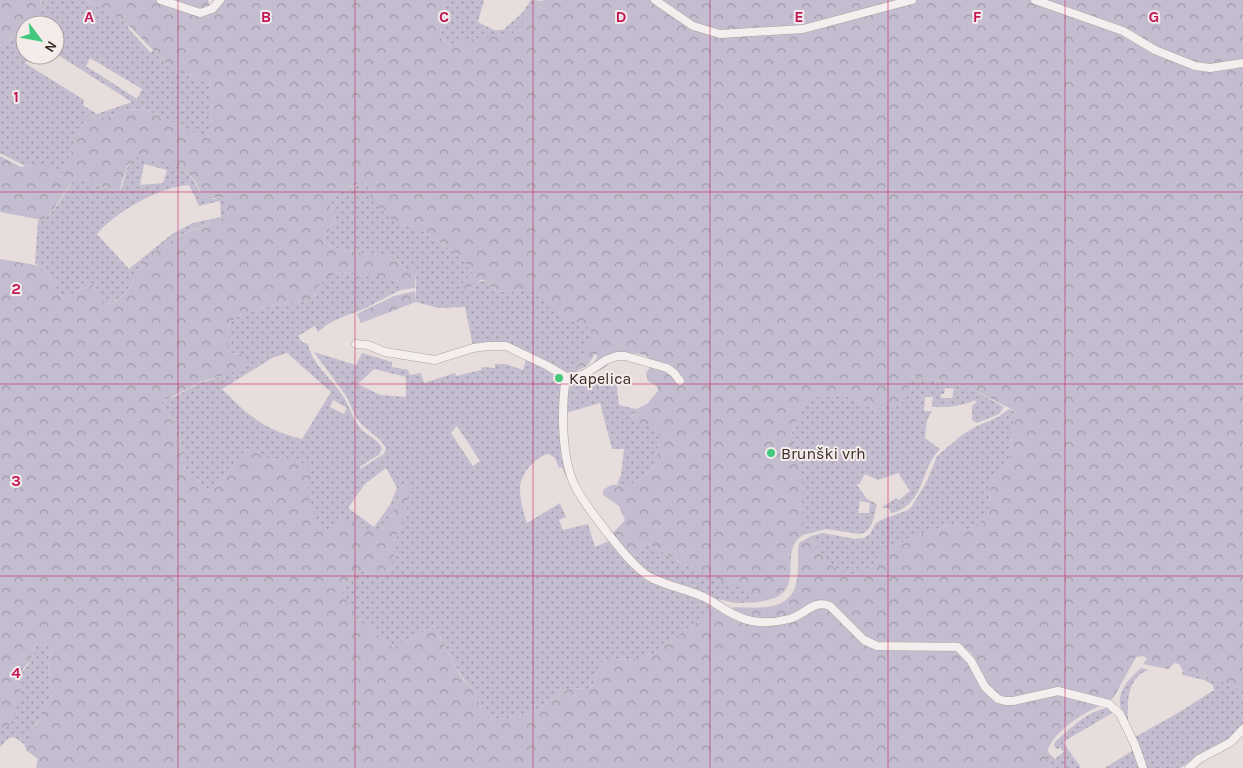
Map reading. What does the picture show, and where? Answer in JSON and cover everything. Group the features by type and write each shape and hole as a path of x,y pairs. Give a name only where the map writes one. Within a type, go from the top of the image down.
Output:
{"street":[{"path":"161,0 200,13 212,9 220,0"},
{"path":"655,0 693,26 720,34 803,29 912,0"},
{"path":"1035,0 1122,31 1155,50 1195,66 1210,68 1243,63"},
{"path":"356,344 385,352 435,360 473,348 506,346 548,366 566,377 583,375 606,360 617,356 625,356 667,368 680,380"},
{"path":"566,377 564,389 566,458 576,488 627,557 646,574 662,584 710,600 738,618 753,622 791,619 817,603 830,606 853,631 869,643 883,646 958,647 971,662 985,687 992,695 1005,701 1058,691 1108,704 1120,714 1135,744 1142,768"},
{"path":"1189,768 1199,759 1231,742 1243,729"}],"green space":[{"path":"0,0 40,0 43,8 38,15 15,15 15,34 0,46"},
{"path":"40,0 86,0 126,23 129,26 128,28 151,53 153,50 169,66 210,84 212,98 211,131 205,134 196,134 142,109 126,110 106,118 86,117 61,176 58,177 53,170 33,164 25,166 0,153 0,46 15,34 15,65 28,65 84,100 83,105 97,114 132,102 65,59 65,15 38,15 42,3","holes":["90,58 142,89 137,99 86,66"]},
{"path":"86,0 155,0 203,17 211,13 224,0 444,0 440,36 445,43 453,44 472,39 511,35 543,0 1243,0 1243,690 1212,678 1183,671 1179,664 1175,663 1168,669 1143,664 1147,659 1144,656 1136,657 1111,700 1104,700 1062,689 1007,699 996,694 987,684 971,653 956,642 884,645 873,642 860,635 831,602 823,600 813,602 793,616 772,620 753,619 732,610 734,607 754,608 773,606 782,603 789,597 794,590 797,579 799,543 811,536 820,552 833,566 849,574 857,574 870,568 883,552 889,548 950,525 969,530 988,516 992,482 997,472 1009,460 1015,411 972,389 951,383 913,376 907,381 908,396 901,404 891,404 877,410 843,395 809,398 804,404 790,438 801,464 803,535 792,549 789,582 786,589 779,596 760,602 754,593 686,565 646,543 632,559 611,535 625,520 619,506 603,495 603,491 614,485 628,487 656,466 660,429 630,420 636,409 647,404 658,391 657,386 648,381 646,373 651,366 649,359 640,354 618,353 611,354 601,361 594,363 598,355 595,354 587,366 579,370 577,367 593,334 588,327 563,316 541,294 526,290 500,292 491,287 487,280 481,280 464,292 460,286 473,273 457,254 416,227 399,225 393,221 372,200 368,186 365,183 360,183 344,190 332,201 330,206 336,219 324,241 329,245 346,250 395,256 404,269 416,272 415,288 401,290 397,281 370,274 352,272 334,274 325,277 313,298 308,301 264,307 241,315 233,320 229,326 227,350 230,353 243,354 246,359 242,365 232,372 198,383 163,400 162,404 179,432 185,469 207,488 215,488 247,448 270,460 296,458 308,467 311,477 306,493 320,525 330,530 335,530 341,519 344,519 355,522 366,531 380,531 391,516 404,484 409,484 406,518 394,541 394,560 388,572 380,576 361,571 353,573 342,591 354,617 394,647 435,626 457,669 465,682 474,690 482,711 488,718 512,719 536,710 564,691 572,688 589,689 594,683 601,663 606,660 639,659 655,653 717,609 741,621 770,626 787,623 811,610 826,607 869,646 955,648 968,662 985,690 1000,702 1060,694 1098,704 1099,706 1076,719 1054,738 1047,753 1047,759 1051,768 36,768 38,759 26,749 32,730 40,720 44,704 50,699 53,690 48,670 51,650 46,644 38,643 34,645 31,660 18,675 21,689 15,716 9,726 0,731 0,259 44,267 63,299 92,284 100,300 105,305 122,297 142,265 157,250 186,233 228,217 225,200 221,197 206,199 193,179 181,168 167,162 135,157 127,166 119,192 77,178 67,188 52,211 42,220 0,212 0,156 21,167 33,164 44,165 53,170 58,177 61,176 86,117 106,118 126,110 142,109 196,134 205,134 211,131 212,97 210,84 169,66 126,23"},
{"path":"175,0 208,0 210,8 197,8"},
{"path":"444,0 484,0 478,22 494,30 503,30 523,12 531,0 543,1 511,36 472,39 453,44 445,43 440,36"},
{"path":"135,157 151,158 172,163 191,177 199,192 213,199 221,197 225,200 228,218 206,224 166,244 148,258 127,291 122,297 114,301 104,305 92,284 63,299 44,267 35,264 38,220 44,218 54,209 77,178 119,192 131,161","holes":["144,164 167,170 163,183 140,185","189,185 199,206 220,201 221,217 193,223 172,234 129,269 97,234 105,225 127,209 152,195"]},
{"path":"360,183 365,183 368,186 370,193 394,221 400,225 416,227 457,254 473,273 460,286 487,280 491,287 500,292 526,290 542,294 563,316 588,327 594,334 577,367 579,370 574,373 566,373 515,347 473,346 465,307 439,308 416,302 416,273 404,269 395,256 346,250 329,245 324,241 336,219 330,206 332,201 342,191"},
{"path":"355,272 379,275 397,281 401,290 366,308 336,320 318,332 315,326 298,336 302,342 308,344 314,358 343,396 362,430 376,440 382,448 380,454 360,467 360,469 384,454 386,448 355,416 347,397 314,352 356,365 362,353 392,362 392,367 408,370 410,375 421,373 424,383 455,373 456,376 481,370 482,367 495,368 495,364 506,364 523,370 527,356 564,376 568,474 565,475 562,467 559,468 555,458 549,454 539,458 530,466 523,477 520,488 522,506 527,523 560,503 566,517 559,520 563,530 588,524 595,547 609,541 638,570 704,600 717,609 655,653 639,659 606,660 601,663 594,683 588,689 572,688 564,691 536,710 512,719 488,718 485,715 476,693 457,669 435,626 394,647 354,617 342,591 353,573 361,571 380,576 394,560 394,541 406,518 404,484 391,516 380,531 366,531 341,519 335,530 325,528 316,520 313,513 296,459 270,460 247,449 215,488 207,488 185,469 179,432 162,404 163,400 176,396 199,383 219,377 243,354 230,353 227,350 228,329 233,320 252,310 308,301 313,298 325,277 332,274","holes":["287,353 331,392 302,439 267,426 240,407 222,389 272,358","374,369 406,377 406,397 380,395 358,384","333,400 347,408 344,414 330,407","457,426 480,461 473,466 451,433","386,468 397,488 390,505 374,527 348,508 365,484"]},
{"path":"415,291 416,302 361,323 357,314 394,296"},
{"path":"610,354 608,364 600,370 589,374 588,378 616,380 619,405 636,409 631,417 660,429 656,466 628,487 617,484 621,475 624,449 612,449 600,403 566,413 567,393 570,387 567,385 594,363 599,363"},
{"path":"913,376 951,383 972,389 1004,407 999,414 977,423 972,420 972,406 976,402 975,400 949,407 932,407 933,397 925,397 924,411 932,411 927,420 925,438 940,449 910,503 902,509 891,513 889,508 881,508 896,498 899,500 910,491 898,473 878,480 865,474 857,485 867,499 877,504 868,530 860,534 826,529 803,535 803,490 790,438 804,404 809,398 843,395 877,410 891,404 907,380","holes":["945,388 954,389 952,398 941,398","860,501 870,503 869,513 858,513"]},
{"path":"1009,409 1015,411 1009,460 997,472 992,482 988,516 969,530 950,525 889,548 883,552 870,568 857,574 840,571 826,560 811,536 823,533 855,539 864,538 870,534 876,523 908,510 927,481 937,456 962,435 998,417"},
{"path":"646,543 686,565 754,593 760,602 736,603 711,598 653,578 632,559"},
{"path":"46,643 51,650 48,670 53,690 50,699 44,704 40,720 35,725 26,749 24,744 14,737 9,738 0,747 0,731 21,689 18,677 28,665 34,645"},
{"path":"1141,668 1149,670 1142,673 1133,683 1129,697 1128,719 1126,719 1120,704 1122,691 1125,685"},
{"path":"1183,671 1212,678 1243,690 1243,727 1230,740 1180,768 1144,768 1135,737 1214,690 1213,685 1204,680 1182,675"},
{"path":"1107,708 1114,712 1063,742 1081,768 1051,768 1047,758 1047,751 1055,759 1064,752 1054,746 1055,742 1092,713"},
{"path":"1135,749 1140,768 1105,768"}],"place":[{"name":"Kapelica","path":"559,378"},
{"name":"Brunški vrh","path":"771,453"}]}
